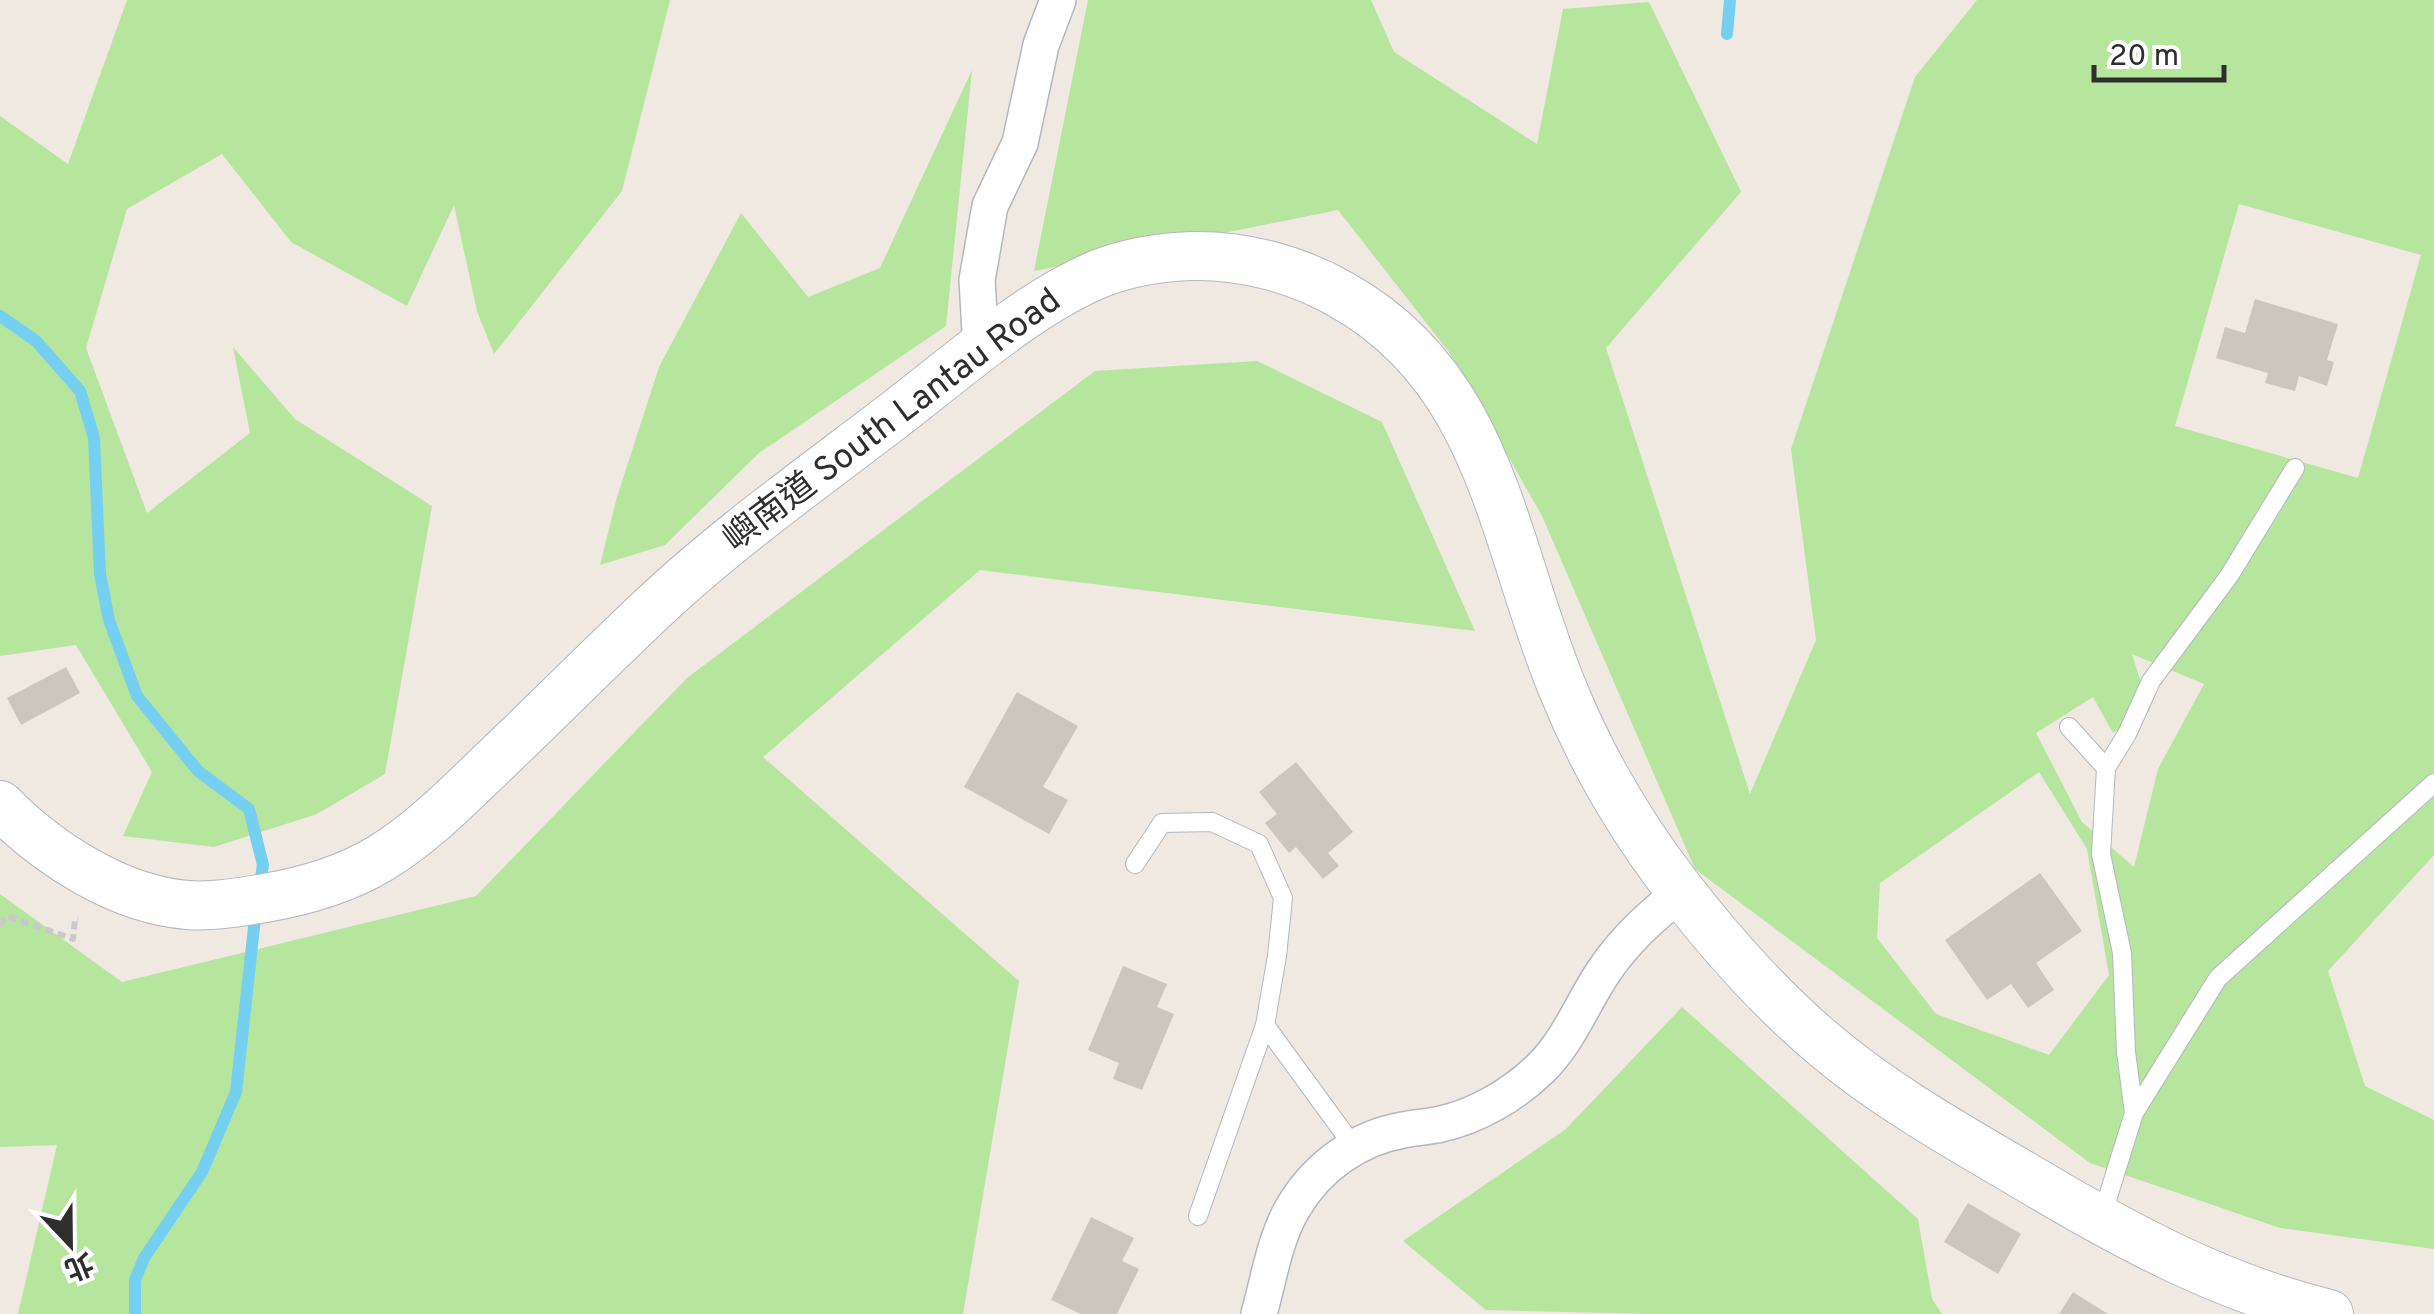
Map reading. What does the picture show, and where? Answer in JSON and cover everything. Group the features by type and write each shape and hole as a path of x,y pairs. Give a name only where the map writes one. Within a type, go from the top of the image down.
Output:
{"main road":[{"name":"嶼南道 South Lantau Road","path":"0,804 70,861 124,889 182,905 277,896 320,886 355,872 422,828 700,566 981,348 1054,298 1102,272 1160,258 1230,258 1294,272 1360,305 1389,326 1438,376 1455,401 1488,472 1539,628 1586,740 1646,845 1736,958 1825,1046 1921,1114 2100,1221 2207,1274 2276,1300 2329,1314"}],"street":[{"path":"981,348 977,280 990,206 1020,142 1041,44 1058,0"},
{"path":"1259,1314 1281,1234 1293,1207 1330,1163 1378,1136 1441,1124 1478,1112 1511,1093 1540,1069 1565,1040 1620,947 1682,892"}],"lane":[{"path":"2134,1114 2126,1052 2122,953 2101,854 2106,768 2127,734 2151,681 2228,576 2296,468"},
{"path":"2068,727 2106,768"},
{"path":"2100,1221 2134,1114 2218,978 2434,783"},
{"path":"1135,864 1162,823 1212,822 1260,844 1283,898 1265,1025 1198,1216"},
{"path":"1265,1025 1354,1147"}],"path":[{"path":"0,925 7,916 73,939 75,920 92,924"}],"green space":[{"path":"127,0 670,0 622,191 494,354 477,311 454,205 407,306 291,242 222,154 127,209 86,348 147,513 250,433 233,347 295,419 432,506 385,774 317,814 214,847 123,836 152,772 76,645 0,656 0,116 68,164"},
{"path":"1088,0 1371,0 1394,52 1537,144 1563,9 1649,2 1741,192 1606,348 1750,794 1816,640 1791,449 1915,77 1977,0 2434,0 2434,855 2328,971 2365,1086 2434,1120 2434,1249 2280,1228 2090,1163 1695,869 1542,516 1449,352 1338,210 1034,271","holes":["2239,204 2421,255 2358,478 2175,426","2132,654 2204,684 2158,769 2134,867 2082,822 2036,733 2093,697 2113,733 2150,711","2039,772 2087,849 2109,975 2049,1055 1936,1014 1877,938 1880,883"]},
{"path":"972,70 946,326 759,453 665,545 600,565 617,497 659,367 741,213 808,297 880,268"},
{"path":"1257,361 1382,422 1475,631 980,570 763,757 1019,981 963,1314 18,1314 57,1145 0,1147 0,894 122,982 476,896 687,678 1095,371"},
{"path":"1682,1007 1918,1219 1932,1299 1942,1314 1486,1310 1403,1241 1566,1129"}],"building":[{"path":"2255,299 2338,324 2327,360 2334,362 2327,386 2299,376 2295,391 2265,383 2268,373 2216,358 2225,327 2245,333"},
{"path":"66,667 80,693 21,725 7,698"},
{"path":"1017,692 1078,726 1043,787 1068,800 1049,834 964,787"},
{"path":"1296,762 1353,832 1328,853 1339,866 1323,879 1296,847 1289,853 1265,823 1277,814 1259,792"},
{"path":"2040,873 2082,931 2036,963 2054,990 2028,1008 2011,984 1987,1000 1945,940"},
{"path":"1123,966 1167,984 1157,1007 1174,1014 1142,1090 1113,1079 1119,1063 1088,1050"},
{"path":"1968,1203 2021,1234 1998,1274 1944,1242"},
{"path":"1091,1217 1134,1238 1122,1261 1139,1269 1117,1314 1081,1314 1051,1300"},
{"path":"2073,1292 2108,1314 2059,1314"}],"waterway":[{"path":"1727,34 1730,0"},
{"path":"0,316 36,341 80,391 94,438 100,574 109,620 137,696 198,771 249,809 263,865 259,889"},
{"path":"135,1314 135,1280 144,1258 202,1172 236,1092 256,909"}]}
